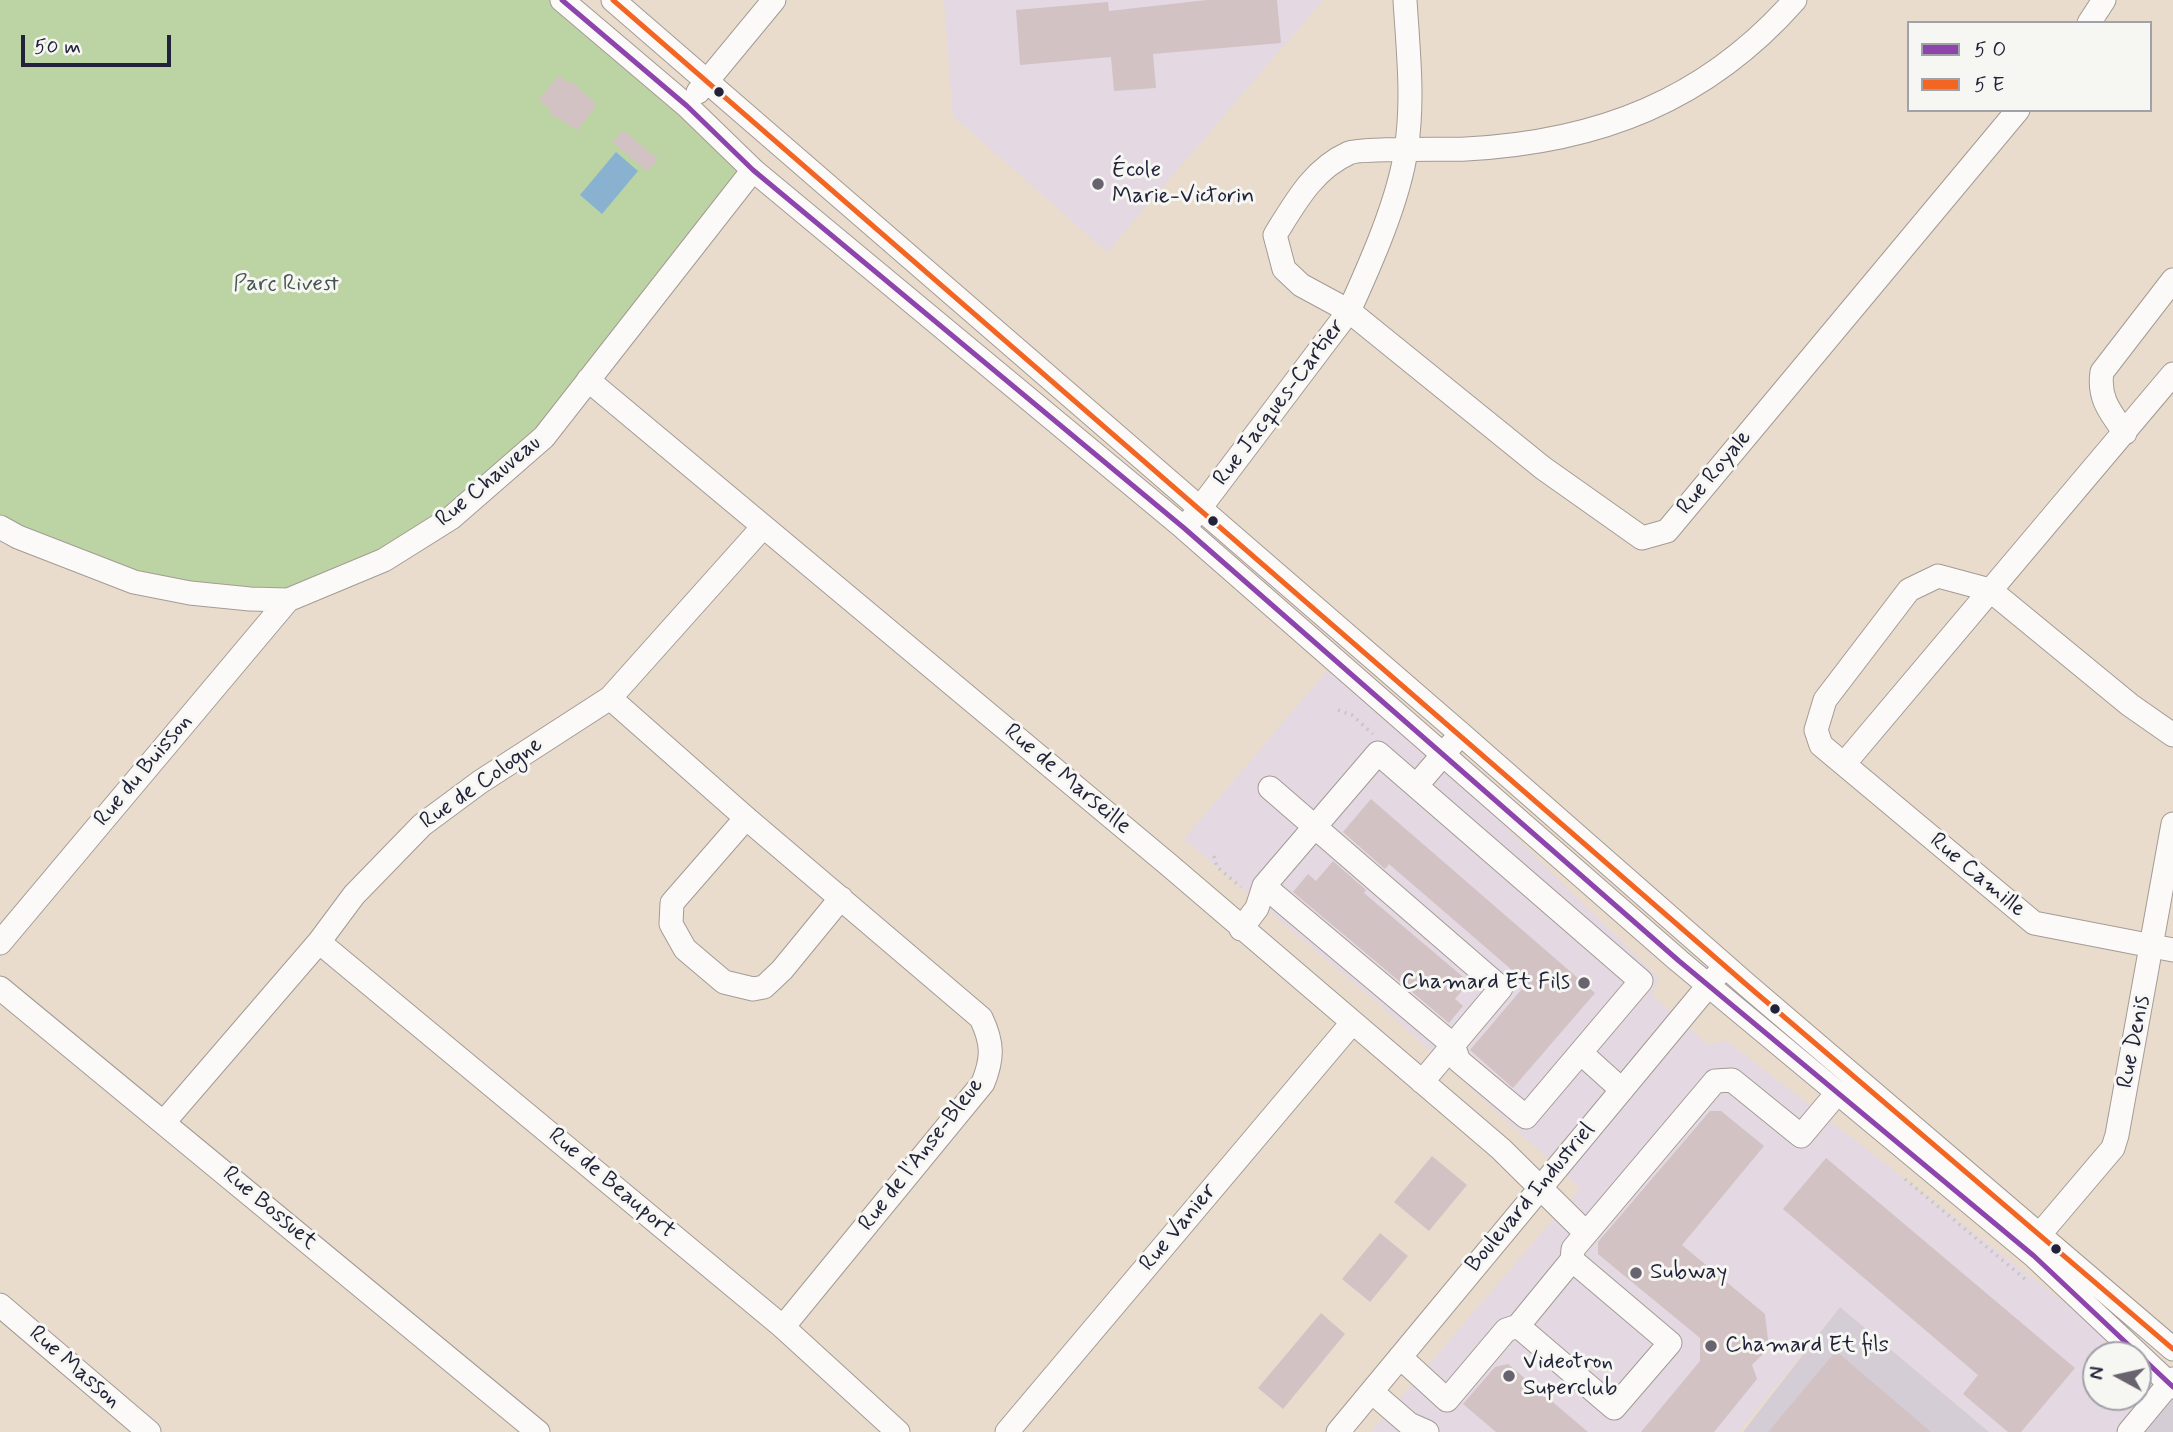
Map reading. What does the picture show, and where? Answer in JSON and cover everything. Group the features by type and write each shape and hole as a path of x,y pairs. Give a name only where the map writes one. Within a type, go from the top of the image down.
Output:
{"street":[{"path":"562,0 687,106 753,170 1184,528 1709,985 2034,1256 2172,1384 2129,1432"},
{"path":"613,0 1201,508 1725,966 2173,1349"},
{"path":"687,106 774,0"},
{"name":"Rue Jacques-Cartier","path":"1184,528 1349,311 1383,229 1406,152 1411,87 1405,0"},
{"path":"1406,152 1498,147 1634,118 1707,79 1766,31 1795,0"},
{"path":"2090,21 2104,0"},
{"name":"Rue Royale","path":"1349,311 1543,468 1642,538 1667,531 2016,112"},
{"name":"Rue Jacques-Cartier","path":"1349,311 1301,285 1284,269 1275,234 1300,195 1327,164 1353,151 1406,152"},
{"name":"Rue Chauveau","path":"0,527 18,537 134,582 190,593 288,600 384,560 451,518 544,437 753,170"},
{"path":"2125,433 2104,403 2099,387 2102,372 2173,280"},
{"path":"1844,764 2173,374"},
{"name":"Rue de Marseille","path":"588,380 1158,856 1513,1158 1586,1233"},
{"name":"Rue de Cologne","path":"164,1122 319,942 354,895 422,825 480,782 610,698 762,528"},
{"name":"Rue Camille","path":"2163,948 2034,923 1821,745 1816,730 1819,711 1909,590 1938,576 1990,590 2130,705 2173,734"},
{"name":"Rue du Buisson","path":"0,943 288,600"},
{"name":"Rue de l'Anse-Bleue","path":"610,698 981,1018 990,1037 993,1059 983,1083 783,1327"},
{"path":"1416,786 1461,734"},
{"path":"1241,929 1257,908 1262,891 1378,753 1641,981 1526,1117 1459,1061 1453,1045 1262,891"},
{"path":"1270,788 1502,988 1422,1082"},
{"path":"746,818 672,903 671,924 685,949 724,982 753,989 764,987 782,970 841,898"},
{"name":"Rue Denis","path":"2040,1234 2113,1148 2163,948 2173,824"},
{"name":"Rue de Beauport","path":"319,942 783,1327 898,1432"},
{"name":"Boulevard Industriel","path":"1338,1432 1725,966"},
{"name":"Rue Bossuet","path":"0,988 538,1432"},
{"name":"Rue Vanier","path":"1007,1432 1352,1023"},
{"path":"1581,1053 1622,1090"},
{"path":"1400,1357 1447,1400 1506,1330 1518,1326 1572,1260 1573,1249 1715,1081 1732,1080 1801,1136 1838,1092"},
{"path":"1518,1326 1614,1408 1670,1343 1572,1260"},
{"name":"Rue Masson","path":"0,1304 149,1432"},
{"path":"1372,1392 1412,1429"}],"path":[{"path":"1338,710 1352,715 1373,734 1378,753"},
{"path":"1214,856 1217,867 1243,889 1262,891"}],"shaded area":[{"name":"École Marie-Victorin","path":"944,0 1323,0 1107,252 953,116"},
{"path":"1336,660 1659,978 1652,995 1707,1044 1727,1041 2114,1341 2082,1341 2082,1411 2146,1411 2129,1432 1989,1432 1840,1307 1739,1432 1371,1432 1580,1188 1380,1005 1184,839"},
{"path":"1840,1307 1989,1432 1743,1432"},
{"path":"2152,1371 2169,1384 2152,1404"},
{"path":"2173,1387 2173,1432 2129,1432 2152,1411"}],"green space":[{"name":"Parc Rivest","path":"0,0 562,0 753,170 543,437 452,519 320,589 251,598 139,583 0,526"}],"water":[{"path":"616,152 638,171 602,214 580,195"}],"building":[{"path":"1207,0 1277,0 1281,43 1153,54 1156,88 1114,91 1111,57 1020,65 1016,10 1108,2 1109,11"},
{"path":"559,75 570,84 572,81 597,105 577,130 549,113 551,110 539,100"},
{"path":"623,130 658,159 647,171 612,142"},
{"path":"1371,799 1595,993 1513,1088 1470,1050 1527,983 1389,864 1385,869 1343,832"},
{"path":"1333,861 1366,890 1364,893 1469,982 1455,999 1463,1006 1449,1023 1293,892 1308,874 1316,881"},
{"path":"1710,1111 1721,1111 1764,1146 1682,1245 1765,1314 1769,1348 1752,1365 1757,1379 1714,1432 1641,1432 1700,1361 1700,1338 1598,1254 1598,1242"},
{"path":"1432,1156 1467,1185 1429,1231 1394,1202"},
{"path":"1826,1158 2075,1368 2021,1432 2008,1432 1963,1394 1978,1375 1783,1209"},
{"path":"1380,1233 1408,1256 1370,1302 1342,1279"},
{"path":"1321,1313 1345,1334 1283,1409 1258,1388"},
{"path":"1836,1351 1931,1432 1768,1432"},
{"path":"1508,1364 1588,1432 1496,1432 1463,1404 1495,1367"}],"transit line":[{"path":"562,0 687,106 753,170 1184,528 1679,961 2034,1256 2173,1387"},
{"path":"613,0 1748,986 2173,1349"}],"place":[{"name":"École Marie-Victorin","path":"1098,184"},
{"name":"Chamard Et Fils","path":"1584,983"},
{"name":"Subway","path":"1636,1273"},
{"name":"Chamard Et fils","path":"1711,1346"},
{"name":"Videotron Superclub","path":"1509,1376"}]}
